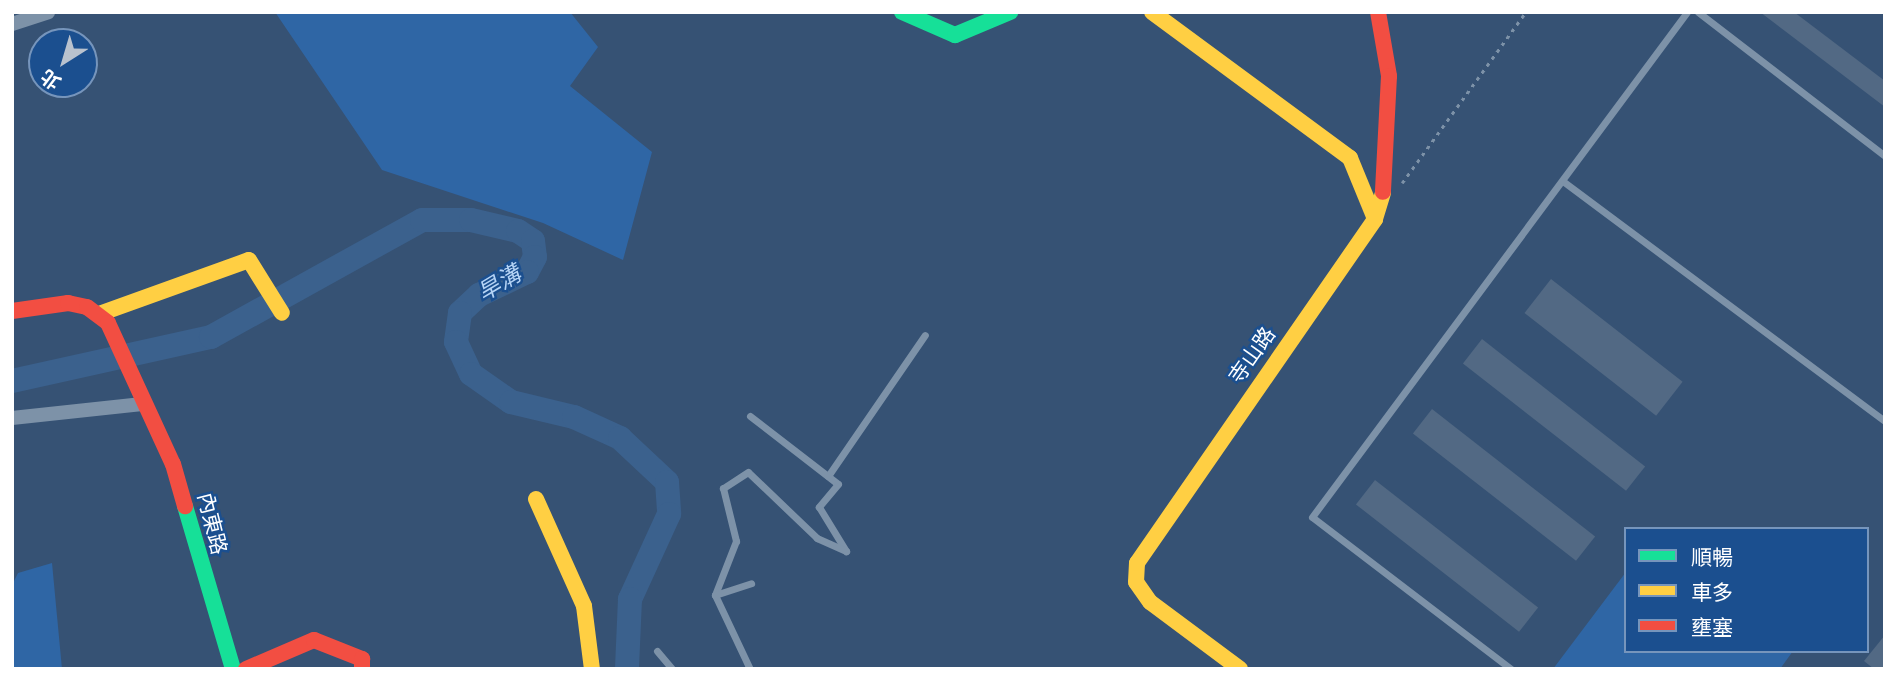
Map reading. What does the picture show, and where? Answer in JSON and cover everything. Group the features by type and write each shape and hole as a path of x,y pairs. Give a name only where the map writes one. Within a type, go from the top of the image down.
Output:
{"street":[{"path":"12,24 48,12"},
{"path":"902,12 954,35 1010,12"},
{"path":"1152,12 1350,158 1375,219"},
{"name":"寺山路","path":"1240,669 1150,602 1136,582 1137,563 1375,219 1383,195 1389,76 1378,12"},
{"path":"12,310 68,303 104,318 249,260 282,313"},
{"name":"內東路","path":"104,318 173,464 233,669"},
{"path":"12,418 140,399"},
{"path":"536,499 584,606 592,669"},
{"path":"246,669 314,640 362,659 362,669"}],"lane":[{"path":"1511,669 1312,517 1564,182 1687,12"},
{"path":"1698,12 1885,156"},
{"path":"1564,182 1885,422"},
{"path":"828,476 925,335"},
{"path":"750,416 838,484 818,507 846,551 817,538 748,472 723,488 736,541 715,595 750,669"},
{"path":"715,595 751,583"},
{"path":"657,651 672,669"}],"path":[{"path":"1399,187 1526,12"}],"shaded area":[{"path":"275,12 570,12 598,47 570,86 652,152 623,260 543,223 382,170"},
{"path":"52,563 62,669 12,669 12,585 18,573"},
{"path":"1624,575 1624,653 1792,653 1780,669 1553,669"}],"building":[{"path":"1760,12 1794,12 1885,81 1885,107"},
{"path":"1551,279 1683,382 1656,416 1525,313"},
{"path":"1482,339 1645,466 1626,491 1463,363"},
{"path":"1432,409 1595,536 1576,561 1413,433"},
{"path":"1375,480 1538,607 1519,632 1356,504"},
{"path":"1885,635 1885,669 1874,669 1864,661"}],"waterway":[{"name":"旱溝","path":"12,381 211,337 422,220 471,220 518,231 533,241 535,257 527,272 479,295 460,313 456,342 471,374 511,402 574,417 620,438 667,482 669,514 630,599 627,669"}],"traffic: fast":[{"path":"902,12 955,35 1010,12"},
{"path":"185,506 233,669"}],"traffic: slow":[{"path":"1152,12 1350,158 1375,219"},
{"path":"1240,669 1150,602 1136,582 1137,563 1375,219 1383,192"},
{"path":"99,314 249,260 282,313"},
{"path":"536,499 584,606 592,669"}],"traffic: jam":[{"path":"1378,12 1389,76 1383,192"},
{"path":"12,311 68,303 87,307 108,323 173,464 185,506"},
{"path":"246,669 314,640 362,659 362,669"}]}
